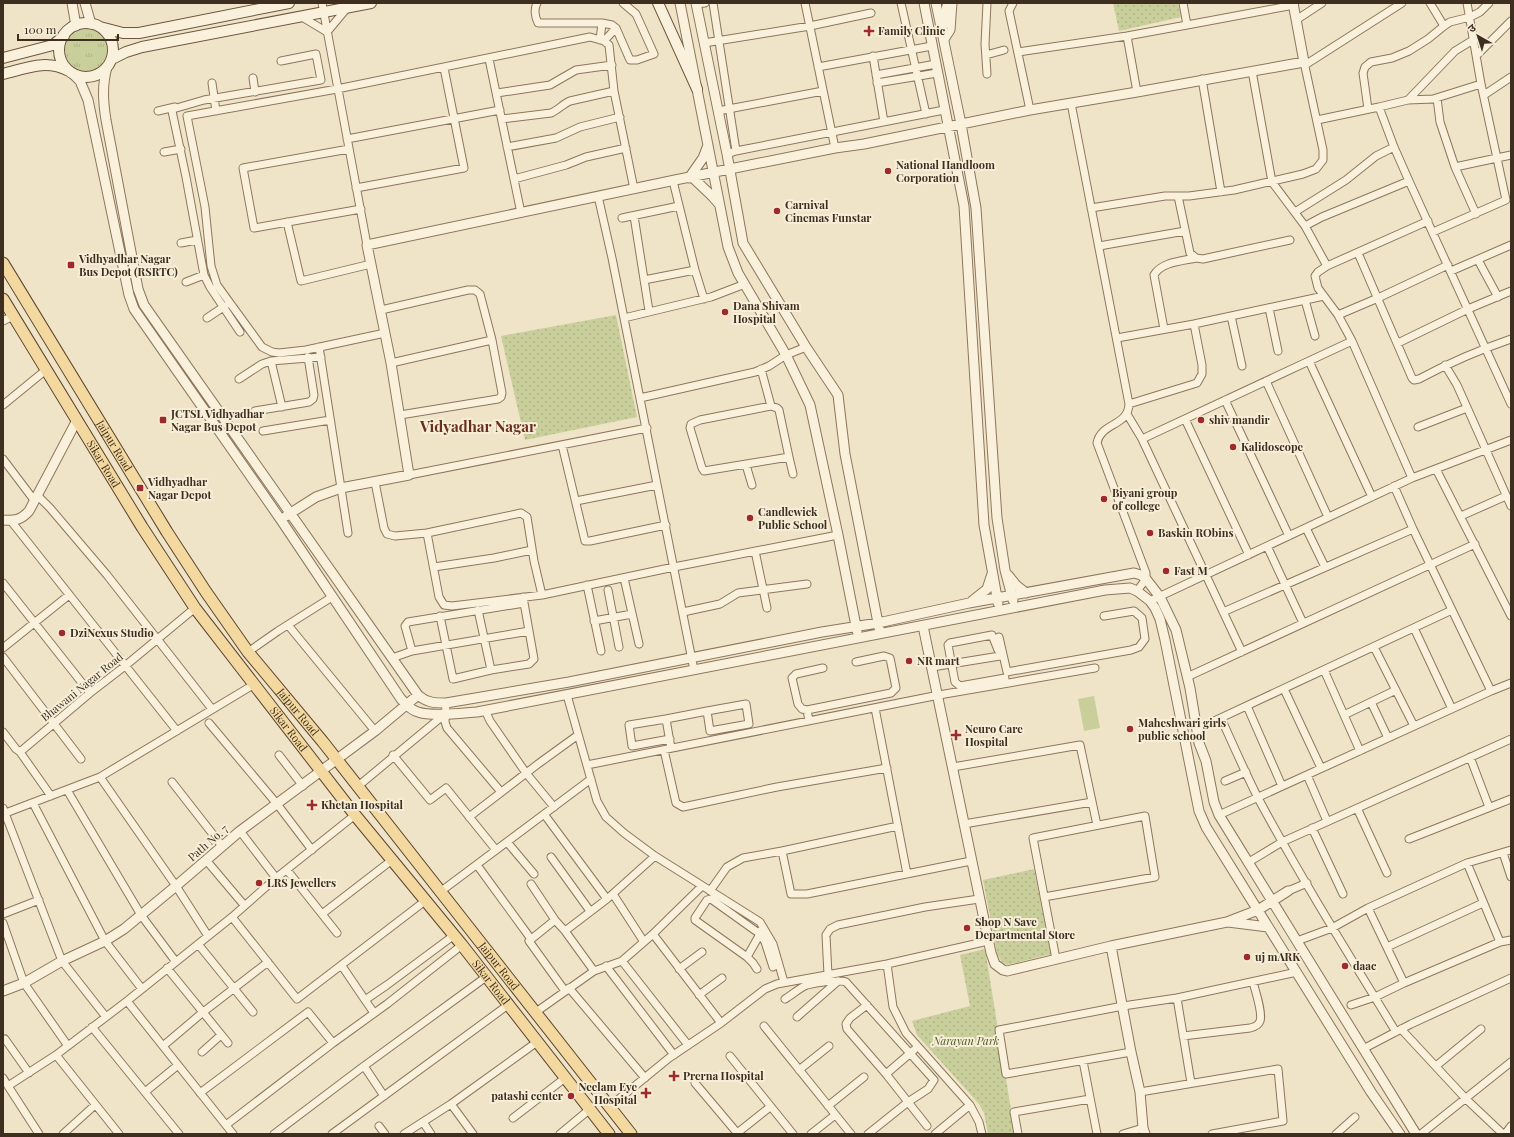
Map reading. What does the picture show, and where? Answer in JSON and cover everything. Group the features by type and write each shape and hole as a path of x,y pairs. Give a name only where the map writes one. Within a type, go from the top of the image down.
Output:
{"main road":[{"path":"3,58 53,45 76,26 95,25 124,33 139,33 288,3"},
{"path":"3,74 44,64 60,66 79,76 92,76 100,73 109,63 126,52 142,46 302,16 323,8 347,8 370,3"},
{"path":"658,3 697,89"},
{"path":"943,36 948,3"},
{"path":"95,25 107,33 112,41 113,50 109,63"},
{"path":"65,35 61,43 60,52 62,62 71,72"},
{"name":"Jaipur Road","path":"3,263 167,532 206,592 248,652 323,742 631,1134"},
{"name":"Sikar Road","path":"3,299 142,527 196,608 253,685 355,815 453,936 462,945 609,1134"}],"street":[{"path":"72,3 76,26"},
{"path":"85,3 95,25"},
{"path":"537,3 535,14 538,22 602,23 612,25 616,28 630,60 636,60 654,54 636,14 623,3"},
{"path":"680,3 728,247 738,273 786,355 810,405 858,639"},
{"path":"699,3 704,43 727,154 743,243 838,395 845,454 881,635"},
{"path":"713,3 736,151"},
{"path":"805,3 835,148"},
{"path":"901,3 926,114"},
{"path":"924,3 964,206 984,525 1000,610"},
{"path":"936,3 961,124 976,208 997,518 1005,570 1016,608"},
{"path":"943,36 951,30 952,3"},
{"path":"987,3 987,74"},
{"path":"1013,3 1010,10 1030,110"},
{"path":"1183,3 1187,25"},
{"path":"1296,20 1322,3"},
{"path":"367,245 714,172 835,148 864,144 1071,102 1305,63 1402,3"},
{"path":"1430,3 1444,26"},
{"path":"1433,232 1509,199 1497,158 1467,3"},
{"path":"1368,109 1363,73 1365,67 1370,62 1392,58 1409,51 1450,22 1470,17 1480,12 1489,3"},
{"path":"1018,52 1127,36 1293,4 1323,150 1323,160 1316,170 1272,182 1221,192 1189,196 1158,197 1091,208"},
{"path":"323,8 360,210 391,363 410,474"},
{"path":"327,32 347,8"},
{"path":"704,43 810,26 871,13"},
{"path":"302,16 327,32"},
{"path":"1477,55 1511,21"},
{"path":"602,23 602,40"},
{"path":"602,40 616,28"},
{"path":"1127,36 1137,92"},
{"path":"385,334 279,353 272,352 262,347 217,285 211,266 205,207 187,116 337,89 590,38 602,40 609,45 614,91 634,189"},
{"path":"1408,100 1455,51 1474,40"},
{"path":"818,67 932,46"},
{"path":"986,55 1004,50"},
{"path":"158,111 214,98 321,80 316,54 281,61"},
{"path":"873,56 884,122"},
{"path":"489,59 521,213"},
{"path":"109,63 103,80 103,98 140,297 150,315 418,696 428,702 446,703 569,682 855,626 878,623 1011,595 1134,573 1141,575 1160,597 1176,630 1200,743 1206,762 1214,802 1219,815 1416,1134"},
{"path":"497,93 550,85 576,70 612,65"},
{"path":"356,188 464,168 444,68"},
{"path":"876,75 915,68 936,69"},
{"path":"877,83 917,77 936,69"},
{"path":"1252,71 1272,182 1305,226 1327,266"},
{"path":"71,72 80,81 88,100 130,302 142,322 407,706 419,713 485,710 881,635 1105,590 1130,588 1138,590 1150,601 1160,619 1199,811 1206,827 1371,1092 1400,1134"},
{"path":"1484,95 1511,77"},
{"path":"253,78 255,92"},
{"path":"1202,80 1221,192"},
{"path":"212,83 216,111"},
{"path":"1317,120 1408,100 1437,98 1482,84"},
{"path":"502,119 551,113 570,101 614,91"},
{"path":"718,110 823,91"},
{"path":"1437,98 1440,122 1455,167 1476,214"},
{"path":"1071,102 1129,404 1125,417 1104,430 1099,436 1098,443 1101,456 1143,563 1146,579 1138,590"},
{"path":"176,107 172,111 181,149 204,275 223,308 240,332"},
{"path":"1379,107 1409,181 1511,404"},
{"path":"347,139 455,120 500,110"},
{"path":"727,154 944,110"},
{"path":"508,146 556,138 575,129 620,117"},
{"path":"690,178 703,158 708,145"},
{"path":"1295,212 1346,180 1376,156 1394,147"},
{"path":"514,179 566,165 594,155 626,148"},
{"path":"164,152 181,149"},
{"path":"349,149 243,168 254,228 360,210"},
{"path":"1455,167 1511,155"},
{"path":"690,178 712,196 720,205"},
{"path":"673,181 695,270 704,299"},
{"path":"1305,226 1322,217 1409,181"},
{"path":"189,192 202,190"},
{"path":"598,196 647,428 694,670"},
{"path":"1178,196 1190,253 1196,258"},
{"path":"622,218 679,206"},
{"path":"634,216 649,311"},
{"path":"1412,478 1352,341 1338,315 1318,288 1315,276 1327,266 1428,221"},
{"path":"287,222 301,280 371,264"},
{"path":"1098,246 1185,231"},
{"path":"181,243 197,240"},
{"path":"1164,329 1154,275 1158,268 1167,264 1196,258 1203,259 1290,240"},
{"path":"1338,315 1450,268 1478,260 1511,245"},
{"path":"1358,253 1414,380 1445,365 1511,338"},
{"path":"1478,260 1498,297"},
{"path":"644,280 695,270"},
{"path":"186,282 204,275"},
{"path":"624,318 704,299 745,284"},
{"path":"380,310 468,290 475,290 480,294 492,340 502,393 501,397 498,399 400,415"},
{"path":"1398,343 1468,309 1511,291"},
{"path":"1116,338 1194,324 1324,296"},
{"path":"1305,300 1315,336"},
{"path":"207,318 230,304"},
{"path":"1269,308 1278,351"},
{"path":"3,321 13,316"},
{"path":"1231,316 1242,366"},
{"path":"1129,404 1197,383 1202,374 1202,365 1194,324"},
{"path":"391,363 492,340"},
{"path":"1142,439 1352,341"},
{"path":"640,398 755,372 806,346"},
{"path":"319,347 348,533"},
{"path":"255,411 309,402 313,399 314,395 308,357"},
{"path":"239,379 262,364 271,361 320,357"},
{"path":"271,361 282,407"},
{"path":"1309,361 1372,497"},
{"path":"1445,365 1457,385 1511,506"},
{"path":"3,405 46,369"},
{"path":"761,369 771,406"},
{"path":"1266,381 1328,517"},
{"path":"1225,400 1289,536"},
{"path":"789,457 704,471 690,428 691,424 700,420 771,406 777,408 779,410 793,474"},
{"path":"1418,427 1467,408"},
{"path":"1127,414 1142,439 1242,652"},
{"path":"1185,419 1248,555"},
{"path":"7,520 15,521 24,517 30,512 77,420"},
{"path":"263,431 330,420"},
{"path":"280,520 316,497 341,488 647,428"},
{"path":"1150,601 1394,486 1511,440"},
{"path":"562,445 585,541 666,525"},
{"path":"3,460 36,498 50,508 107,575 212,709"},
{"path":"746,465 752,484"},
{"path":"1436,469 1511,616"},
{"path":"375,482 384,528 387,534 394,536 426,533 521,513 527,517 532,550 542,595"},
{"path":"576,501 657,485"},
{"path":"1394,486 1429,566 1491,691"},
{"path":"1461,516 1506,496"},
{"path":"7,520 69,595 177,731"},
{"path":"1306,528 1325,567"},
{"path":"1223,612 1412,529"},
{"path":"426,533 439,597 444,604 452,606 523,600"},
{"path":"412,651 406,631 406,624 416,620 478,610 674,567 838,536"},
{"path":"1187,677 1475,544"},
{"path":"1267,546 1302,624"},
{"path":"434,567 494,558 532,550"},
{"path":"755,551 767,608"},
{"path":"1005,570 1016,585 1026,593"},
{"path":"969,603 987,589 992,573"},
{"path":"624,578 639,644"},
{"path":"3,582 90,693"},
{"path":"683,612 720,604 738,593 807,584"},
{"path":"587,586 601,651"},
{"path":"608,590 619,647"},
{"path":"3,648 69,595"},
{"path":"248,652 332,597"},
{"path":"440,616 453,679 491,670 529,664 532,662 534,659 523,600"},
{"name":"Bhawani Nagar Road","path":"20,752 90,693 196,608"},
{"path":"478,610 491,670"},
{"path":"587,765 939,695 1007,679 1046,665 1131,650 1139,647 1145,640 1142,618 1134,610 1104,616"},
{"path":"1197,729 1452,610"},
{"path":"594,621 632,614"},
{"path":"288,625 375,731"},
{"path":"923,626 939,695 952,767 990,953 995,964 1002,970 1007,971 1111,946 1227,922 1258,910 1288,892 1307,883"},
{"path":"1414,628 1452,709"},
{"path":"392,658 412,651 529,631"},
{"path":"1007,679 993,636 990,635 949,644 955,682 960,686 1007,679 1050,676 1095,668"},
{"path":"999,637 1007,679"},
{"path":"1374,647 1414,726"},
{"path":"823,668 796,674 792,678 800,708 807,710 891,694 894,691 896,688 890,658 884,656 856,662"},
{"path":"932,667 1000,656"},
{"path":"3,658 81,758"},
{"path":"1046,665 1050,676"},
{"path":"1324,670 1360,751"},
{"path":"1219,815 1511,683"},
{"path":"106,1017 62,961 4,812 33,803 100,777 253,685"},
{"path":"1284,689 1321,768"},
{"path":"1344,715 1396,690"},
{"path":"567,695 597,801 606,817 624,833 655,856 763,925 773,944 784,982"},
{"name":"Path No. 7","path":"3,991 24,983 62,961 105,941 124,929 240,831 303,786 418,696"},
{"path":"1372,702 1388,738"},
{"path":"446,703 445,722 447,728 501,792"},
{"path":"670,739 632,746 629,726 707,711 746,704 749,724 710,731 707,711"},
{"path":"1247,706 1282,786"},
{"path":"876,708 907,874"},
{"path":"485,710 490,722 526,773 554,806"},
{"path":"807,710 809,721"},
{"path":"357,787 393,755 445,713"},
{"path":"1221,718 1258,797 1282,842 1332,928 1398,1031 1436,1066 1466,1098 1504,1134 1511,1126"},
{"path":"666,719 670,739 668,749 676,803 683,807 777,787 887,768"},
{"path":"209,723 277,804 312,850"},
{"path":"3,732 20,752 51,796"},
{"path":"469,817 578,735"},
{"path":"1249,862 1282,842 1511,739"},
{"path":"952,767 1080,744 1097,825"},
{"path":"279,755 303,786"},
{"path":"393,755 430,800 446,788 496,850"},
{"path":"1470,757 1490,807"},
{"path":"1225,781 1246,772"},
{"path":"1307,775 1327,821"},
{"path":"100,777 176,886 208,936"},
{"path":"440,892 591,779"},
{"path":"172,782 222,846"},
{"path":"67,790 141,915 176,962"},
{"path":"1409,839 1511,799"},
{"path":"964,824 1092,802"},
{"path":"33,803 105,941 142,989"},
{"path":"1357,808 1387,873"},
{"path":"544,814 607,899"},
{"path":"8,1086 56,1055 127,1001 232,917 276,878 355,815"},
{"path":"1044,897 1155,877 1144,816 1033,838 1044,897 1056,959"},
{"path":"710,891 727,866 743,858 898,826"},
{"path":"1312,828 1343,894"},
{"path":"240,831 276,878"},
{"path":"507,842 534,874"},
{"path":"1297,941 1332,928 1368,908 1467,863 1511,850"},
{"path":"782,851 791,894 807,894 971,861"},
{"path":"1503,853 1511,877"},
{"path":"565,931 613,894 655,856"},
{"path":"551,857 590,911"},
{"path":"206,860 244,905"},
{"path":"322,914 392,860"},
{"path":"1467,863 1500,942"},
{"path":"477,865 531,939 529,941 567,990 645,1078"},
{"path":"287,870 337,933"},
{"path":"531,884 555,920 565,931 594,971"},
{"path":"536,1012 594,971 622,961 653,934 702,886"},
{"path":"613,894 644,942"},
{"path":"757,969 747,957 696,922 695,918 707,900 711,899 760,934 765,942 773,967"},
{"path":"828,975 826,935 830,929 838,925 925,907 979,899"},
{"path":"3,914 39,900"},
{"path":"232,917 297,999 425,901"},
{"path":"1387,947 1483,903"},
{"path":"1368,908 1404,983"},
{"path":"531,939 555,920"},
{"path":"1227,922 1268,927"},
{"path":"3,923 24,983 68,1046"},
{"path":"747,957 760,934 760,930 763,925"},
{"path":"653,934 721,1023"},
{"path":"365,1000 453,936"},
{"path":"1351,1005 1375,997 1500,942 1511,940"},
{"path":"609,1107 688,1044 721,1023 765,988 784,982 888,964 988,941"},
{"path":"198,944 253,1012"},
{"path":"127,1001 229,1131 333,1042 374,1014 462,945"},
{"path":"1111,946 1140,1092 1144,1131 1123,1134"},
{"path":"679,969 702,952"},
{"path":"622,961 688,1044"},
{"path":"163,1046 202,1013 268,962"},
{"path":"888,964 893,1007 906,1033 970,1105 982,1134"},
{"path":"342,966 374,1014"},
{"path":"606,966 674,1055"},
{"path":"167,968 202,1013 228,1043"},
{"path":"1131,1052 1006,1074 999,1030 1123,1006 1177,998 1297,972"},
{"path":"274,1134 486,977"},
{"path":"699,995 722,978"},
{"path":"1363,1049 1511,978"},
{"path":"797,1017 838,981"},
{"path":"785,999 807,985 838,981 846,982 934,1080 928,1089 908,1102 868,1134"},
{"path":"1183,1036 1250,1028 1256,1025 1260,1021 1261,1015 1253,982"},
{"path":"1177,998 1191,1083"},
{"path":"332,1134 508,1005"},
{"path":"867,1005 850,1018 846,1024 847,1029 886,1074 927,1126"},
{"path":"200,1093 308,1012 333,1042"},
{"path":"764,1026 851,1134"},
{"path":"92,1027 145,1092 174,1132"},
{"path":"1436,1066 1481,1029"},
{"path":"202,1052 221,1036"},
{"path":"3,1040 5,1039 29,1073"},
{"path":"404,1134 451,1104 537,1042"},
{"path":"799,1070 829,1046"},
{"path":"886,1074 917,1047"},
{"path":"56,1055 119,1134"},
{"path":"730,1056 793,1134"},
{"path":"1083,1061 1097,1134"},
{"path":"1422,1134 1511,1062"},
{"path":"145,1092 178,1065"},
{"path":"364,1066 384,1096"},
{"path":"1140,1092 1278,1069 1283,1121 1217,1134"},
{"path":"828,1106 864,1077"},
{"path":"3,1078 39,1134"},
{"path":"513,1118 566,1078"},
{"path":"695,1083 737,1134 770,1107"},
{"path":"1018,1134 1014,1112 1090,1099"},
{"path":"451,1104 473,1134"},
{"path":"64,1134 95,1105"},
{"path":"935,1134 970,1105"},
{"path":"560,1134 590,1109"},
{"path":"811,1134 835,1115"},
{"path":"1336,1134 1355,1117"},
{"path":"423,1122 431,1134"},
{"path":"379,1126 385,1134"}],"green space":[{"path":"1113,3 1178,3 1181,17 1119,31"},
{"path":"82,29 90,29 98,32 104,38 107,50 104,62 98,68 90,71 82,71 74,68 68,62 65,54 65,46 68,38 74,32"},
{"path":"616,315 637,417 525,440 501,336"},
{"path":"1094,696 1100,728 1084,731 1078,699"},
{"path":"1034,869 1051,954 1007,965 1002,962 997,954 983,880"},
{"name":"Narayan Park","path":"985,949 1015,1134 988,1134 984,1113 979,1104 917,1035 912,1021 970,1006 960,955"}],"place":[{"name":"Family Clinic","path":"869,31"},
{"name":"National Handloom Corporation","path":"888,171"},
{"name":"Carnival Cinemas Funstar","path":"777,211"},
{"name":"Vidhyadhar Nagar Bus Depot (RSRTC)","path":"71,265"},
{"name":"Dana Shivam Hospital","path":"725,312"},
{"name":"JCTSL Vidhyadhar Nagar Bus Depot","path":"163,420"},
{"name":"shiv mandir","path":"1201,420"},
{"name":"Kalidoscope","path":"1233,447"},
{"name":"Vidhyadhar Nagar Depot","path":"140,488"},
{"name":"Biyani group of college","path":"1104,499"},
{"name":"Candlewick Public School","path":"750,518"},
{"name":"Baskin RObins","path":"1150,533"},
{"name":"Fast M","path":"1166,571"},
{"name":"DziNexus Studio","path":"62,633"},
{"name":"NR mart","path":"909,661"},
{"name":"Maheshwari girls public school","path":"1130,729"},
{"name":"Neuro Care Hospital","path":"956,735"},
{"name":"Khetan Hospital","path":"312,805"},
{"name":"LRS Jewellers","path":"259,883"},
{"name":"Shop N Save Departmental Store","path":"967,928"},
{"name":"uj mARK","path":"1247,957"},
{"name":"daac","path":"1345,966"},
{"name":"Prerna Hospital","path":"674,1076"},
{"name":"Neelam Eye Hospital","path":"646,1093"},
{"name":"patashi center","path":"571,1096"}],"district":[{"name":"Vidyadhar Nagar","path":"478,427"}]}
